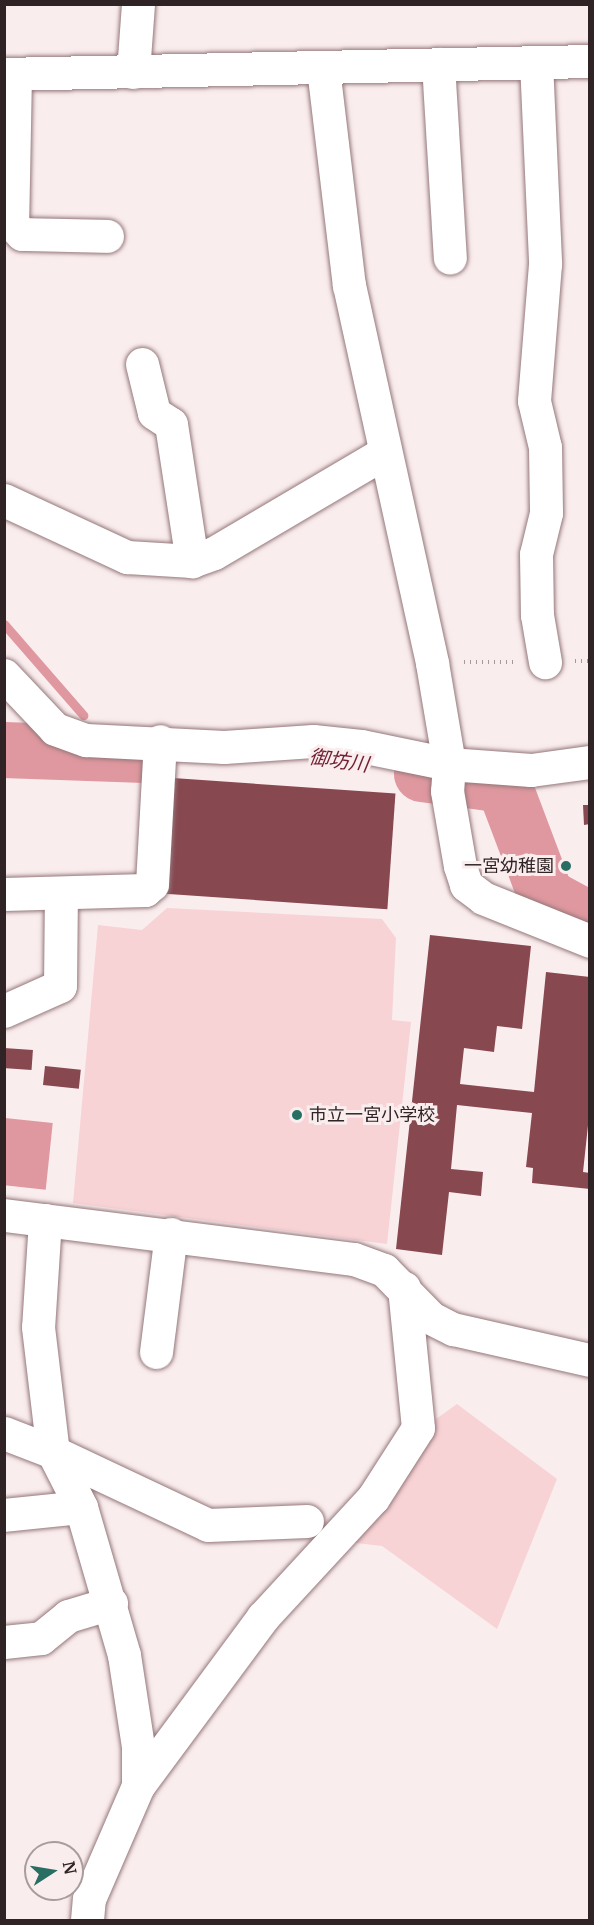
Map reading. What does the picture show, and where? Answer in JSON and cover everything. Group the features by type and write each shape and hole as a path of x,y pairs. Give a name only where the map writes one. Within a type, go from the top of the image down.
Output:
{"street":[{"path":"133,72 138,4"},
{"path":"107,236 22,234 12,224 10,74 590,61"},
{"path":"536,62 545,264 534,401 544,447 546,513 536,554 537,615 545,662"},
{"path":"438,64 450,258"},
{"path":"323,68 349,285 384,453 432,663 466,885 483,898 590,941"},
{"path":"142,364 154,412 171,424 192,561"},
{"path":"4,500 126,557 192,561 214,553 384,453"},
{"path":"4,675 55,729 86,740 160,751 313,741 361,746 448,775 531,770 590,762"},
{"path":"4,894 61,895 145,890 152,884 160,751"},
{"path":"4,1011 60,986 61,895"},
{"path":"4,1215 171,1234 354,1259 384,1270 431,1318 453,1329 590,1360"},
{"path":"45,1220 38,1327 52,1452 81,1507 111,1603 124,1655 138,1747 138,1786"},
{"path":"156,1352 171,1234"},
{"path":"87,1920 89,1899 138,1786 263,1617 373,1498 418,1428 404,1288"},
{"path":"4,1433 52,1452 208,1526 307,1521"},
{"path":"4,1515 81,1507"},
{"path":"4,1642 41,1638 68,1616 111,1603"}],"shaded area":[{"path":"167,908 382,919 396,938 392,1020 411,1022 387,1244 73,1203 98,925 142,930"},
{"path":"5,1118 53,1123 46,1190 4,1185"},
{"path":"457,1404 557,1479 497,1629 382,1546 339,1541 436,1419"}],"building":[{"path":"173,778 395,794 387,909 165,894"},
{"path":"583,805 590,805 590,824 584,825"},
{"path":"430,935 531,946 522,1029 497,1026 494,1052 464,1048 460,1084 534,1092 546,972 590,977 590,1107 583,1172 590,1173 590,1189 532,1183 533,1168 526,1167 532,1113 457,1105 451,1169 483,1172 481,1196 449,1192 442,1255 396,1249"},
{"path":"4,1048 33,1050 32,1070 4,1068"},
{"path":"45,1066 81,1070 79,1089 43,1085"}],"waterway":[{"path":"4,624 83,715"},
{"name":"御坊川","path":"4,750 145,755"},
{"name":"御坊川","path":"422,774 504,785 546,896 590,920"}],"place":[{"name":"一宮幼稚園","path":"566,866"},
{"name":"市立一宮小学校","path":"297,1115"}]}
